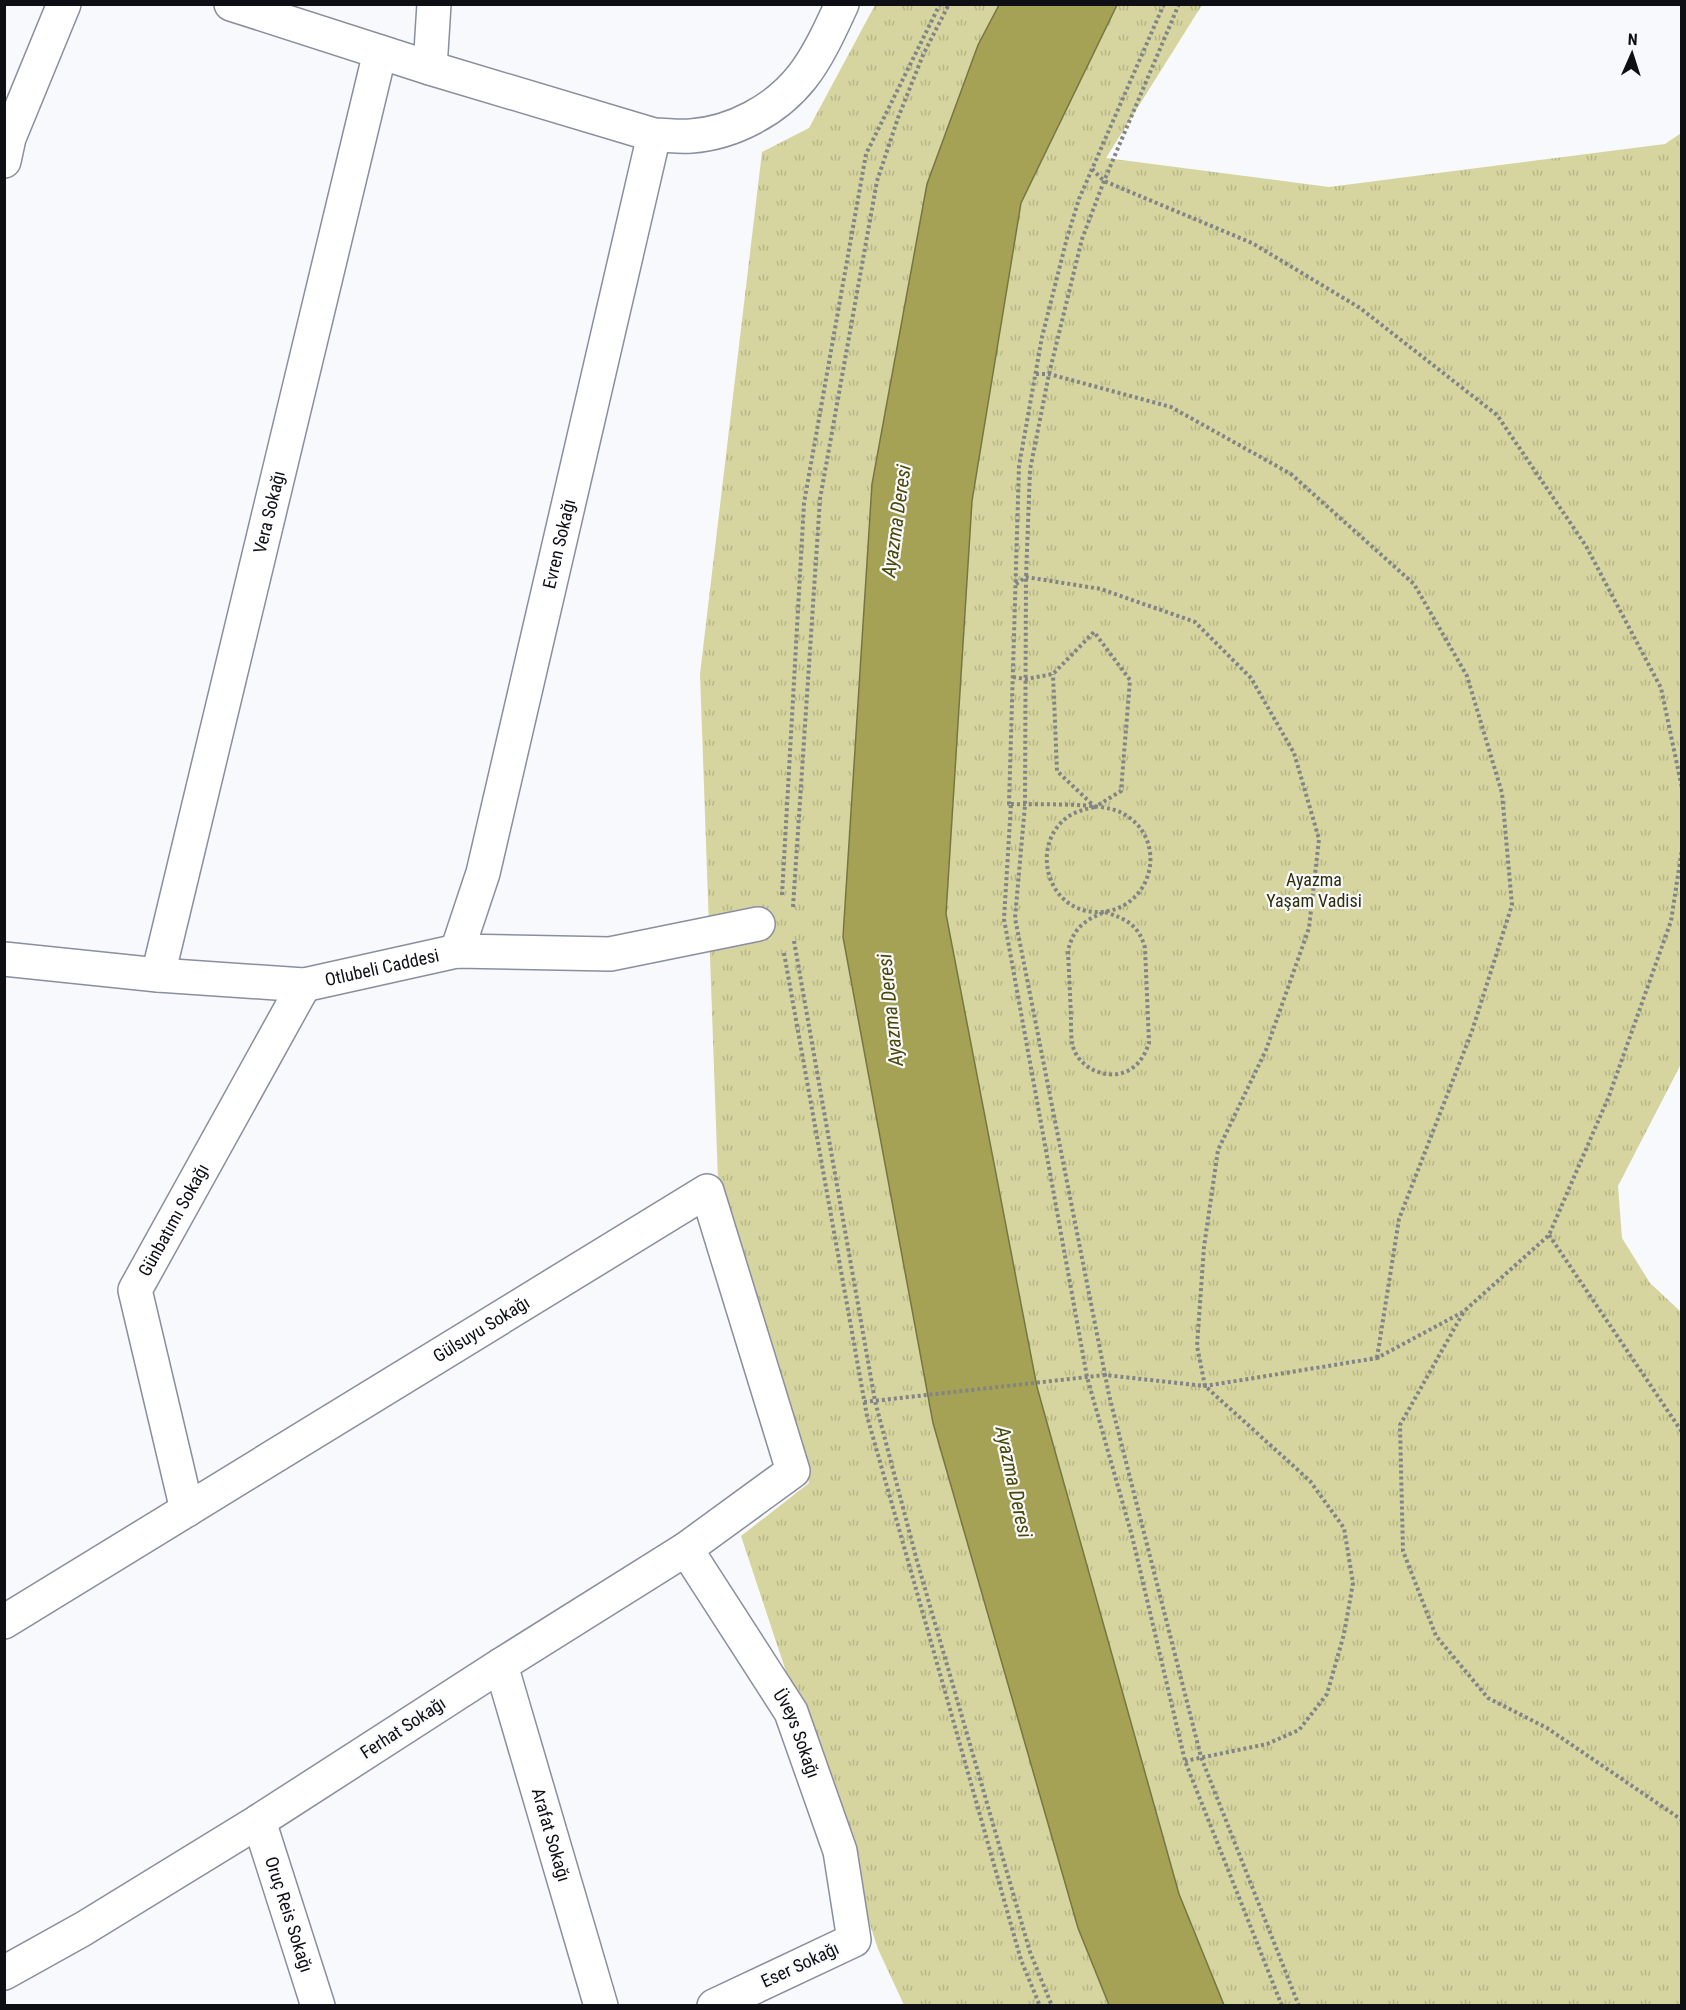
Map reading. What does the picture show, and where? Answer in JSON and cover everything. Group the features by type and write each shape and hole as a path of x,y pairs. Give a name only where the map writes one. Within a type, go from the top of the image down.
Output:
{"street":[{"path":"6,145 64,4"},
{"path":"231,4 430,68 654,135 692,136 730,128 756,116 779,100 803,77 842,4"},
{"path":"430,68 434,4"},
{"name":"Vera Sokağı","path":"158,975 380,52"},
{"name":"Evren Sokağı","path":"457,951 483,873 654,135"},
{"name":"Otlubeli Caddesi","path":"4,959 158,975 304,985 457,951 610,954 770,933"},
{"name":"Günbatımı Sokağı","path":"187,1510 135,1290 304,985"},
{"name":"Gülsuyu Sokağı","path":"4,1622 707,1191 793,1472"},
{"name":"Ferhat Sokağı","path":"4,1973 83,1929 259,1821 501,1665 687,1549 793,1472"},
{"name":"Üveys Sokağı","path":"687,1549 790,1712 840,1851 854,1940"},
{"name":"Arafat Sokağı","path":"501,1665 601,2006"},
{"name":"Oruç Reis Sokağı","path":"259,1821 318,2006"},
{"name":"Eser Sokağı","path":"714,2006 854,1940"}],"path":[{"path":"782,896 804,502 812,456 866,154 940,4"},
{"path":"792,916 820,498 877,181 898,118 923,55 949,4"},
{"path":"1164,4 1079,199 1042,337 1019,466 1009,804 1011,804 1004,919 1087,1377 1132,1536 1185,1761 1282,2006"},
{"path":"1179,4 1082,239 1049,374 1030,470 1026,577 1025,805 1015,918 1105,1375 1201,1757 1299,2006"},
{"path":"1091,169 1104,181 1252,243 1360,308 1497,415 1586,546 1661,688 1682,788"},
{"path":"1036,374 1049,374 1171,407 1291,474 1414,584 1467,675 1502,793 1512,905 1472,1031 1399,1219 1377,1358"},
{"path":"1016,584 1026,577 1101,589 1195,622 1251,678 1257,687 1294,753 1319,839 1309,928 1266,1050 1218,1150 1204,1247 1197,1346 1205,1386 1310,1481 1344,1528 1353,1582 1344,1634 1327,1694 1299,1730 1267,1744 1185,1761"},
{"path":"1011,804 1025,805 1095,807 1108,807 1130,818 1139,826 1150,847 1151,864 1147,881 1137,896 1125,905 1105,912 1084,921 1076,929 1068,951 1072,1044 1084,1064 1094,1071 1118,1074 1129,1070 1145,1054 1149,1043 1145,948 1142,936 1127,919 1105,912 1082,910 1062,899 1048,877 1045,864 1046,850 1059,824 1070,815 1095,807 1121,791 1130,680 1094,632 1053,674 1026,679 1013,677"},
{"path":"1053,674 1057,771 1095,807"},
{"path":"864,1402 1105,1375 1205,1386 1377,1358 1463,1312 1549,1235 1609,1096 1671,921 1682,849"},
{"path":"770,933 867,1416 1018,1948 1040,2006"},
{"path":"794,939 875,1401 917,1561 1030,1952 1052,2006"},
{"path":"1549,1235 1682,1432"},
{"path":"1463,1312 1400,1425 1403,1551 1436,1636 1488,1698 1547,1728 1682,1820"}],"green space":[{"path":"875,5 999,5 978,45 927,184 872,484 843,937 933,1423 1078,1928 1109,2005 904,2005 878,1949 741,1536 809,1483 718,1181 700,674 762,152 809,128"},
{"name":"Ayazma Yaşam Vadisi","path":"1117,5 1202,5 1106,158 1329,187 1665,144 1681,133 1681,1064 1618,1186 1622,1238 1650,1283 1681,1312 1681,2005 1224,2005 1179,1894 1037,1387 946,914 972,501 1021,203"}],"water":[{"name":"Ayazma Deresi","path":"999,5 1117,5 1021,203 972,501 946,914 1037,1387 1179,1894 1224,2005 1109,2005 1078,1928 933,1423 843,937 872,484 927,184 978,45"}]}
